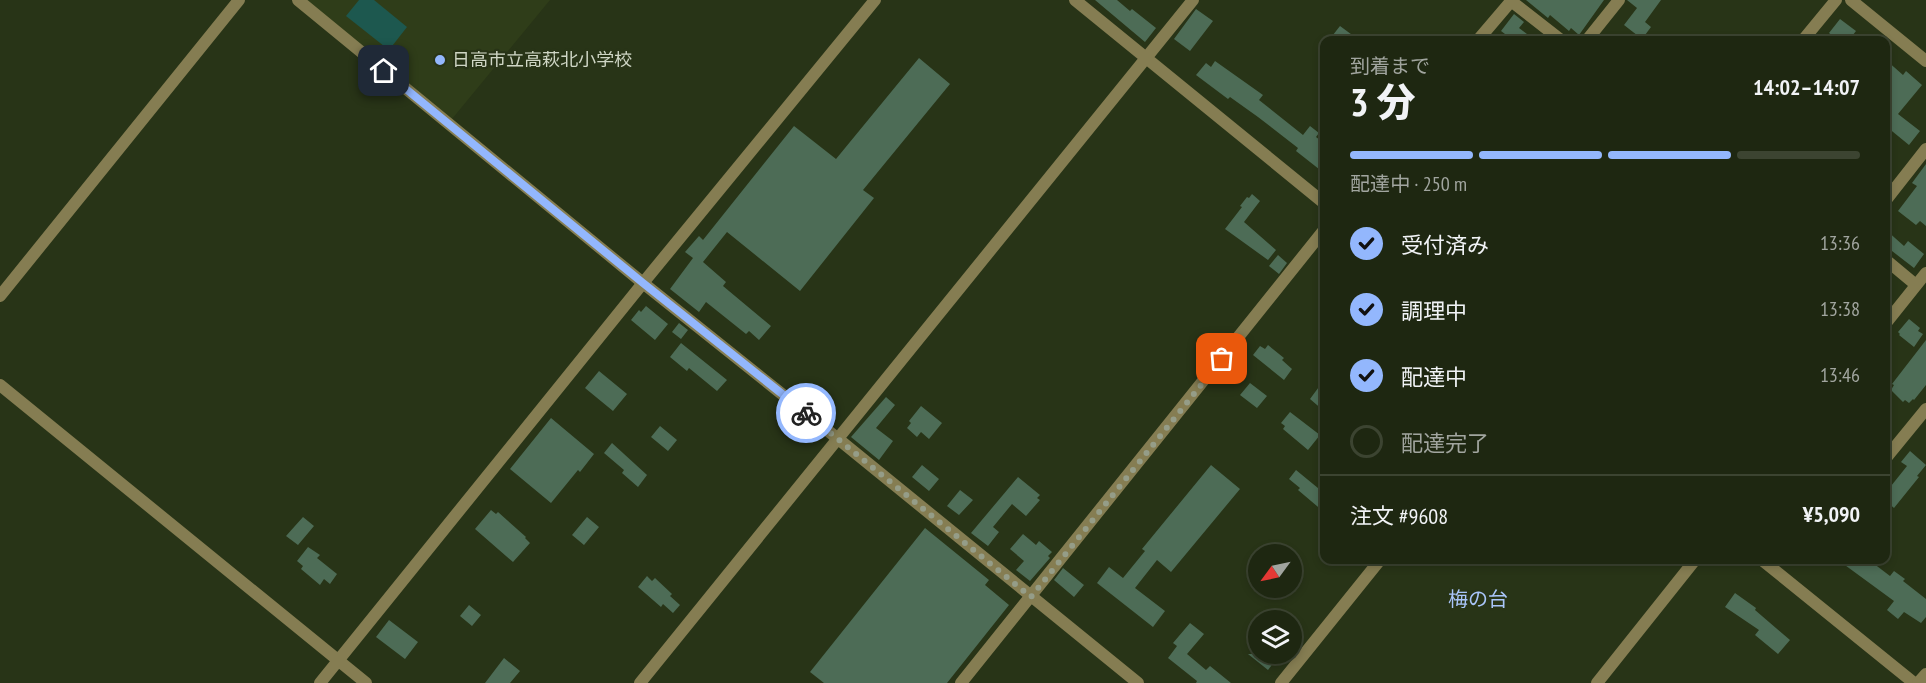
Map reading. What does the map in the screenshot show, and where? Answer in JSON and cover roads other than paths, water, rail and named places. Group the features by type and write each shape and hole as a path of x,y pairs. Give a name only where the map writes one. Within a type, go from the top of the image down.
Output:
{"street":[{"path":"0,296 239,0"},
{"path":"298,0 643,283 1138,683"},
{"path":"320,683 875,0"},
{"path":"1075,0 1320,200"},
{"path":"640,683 1193,0"},
{"path":"1590,36 1619,0"},
{"path":"1806,36 1836,0"},
{"path":"1851,0 1886,36"},
{"path":"1481,36 1512,1 1556,36"},
{"path":"1890,40 1926,61"},
{"path":"1890,195 1926,149"},
{"path":"961,683 1320,235"},
{"path":"1890,263 1916,285"},
{"path":"1890,318 1926,273"},
{"path":"0,385 366,683"},
{"path":"1890,453 1926,409"},
{"path":"1281,683 1377,564"},
{"path":"1597,683 1692,564"},
{"path":"1767,564 1914,683"},
{"path":"1918,683 1926,674"}],"water":[{"path":"359,0 374,0 407,27 389,50 346,16"}],"place":[{"name":"日高市立高萩北小学校","path":"440,60"}],"district":[{"name":"梅の台","path":"1478,599"}]}
